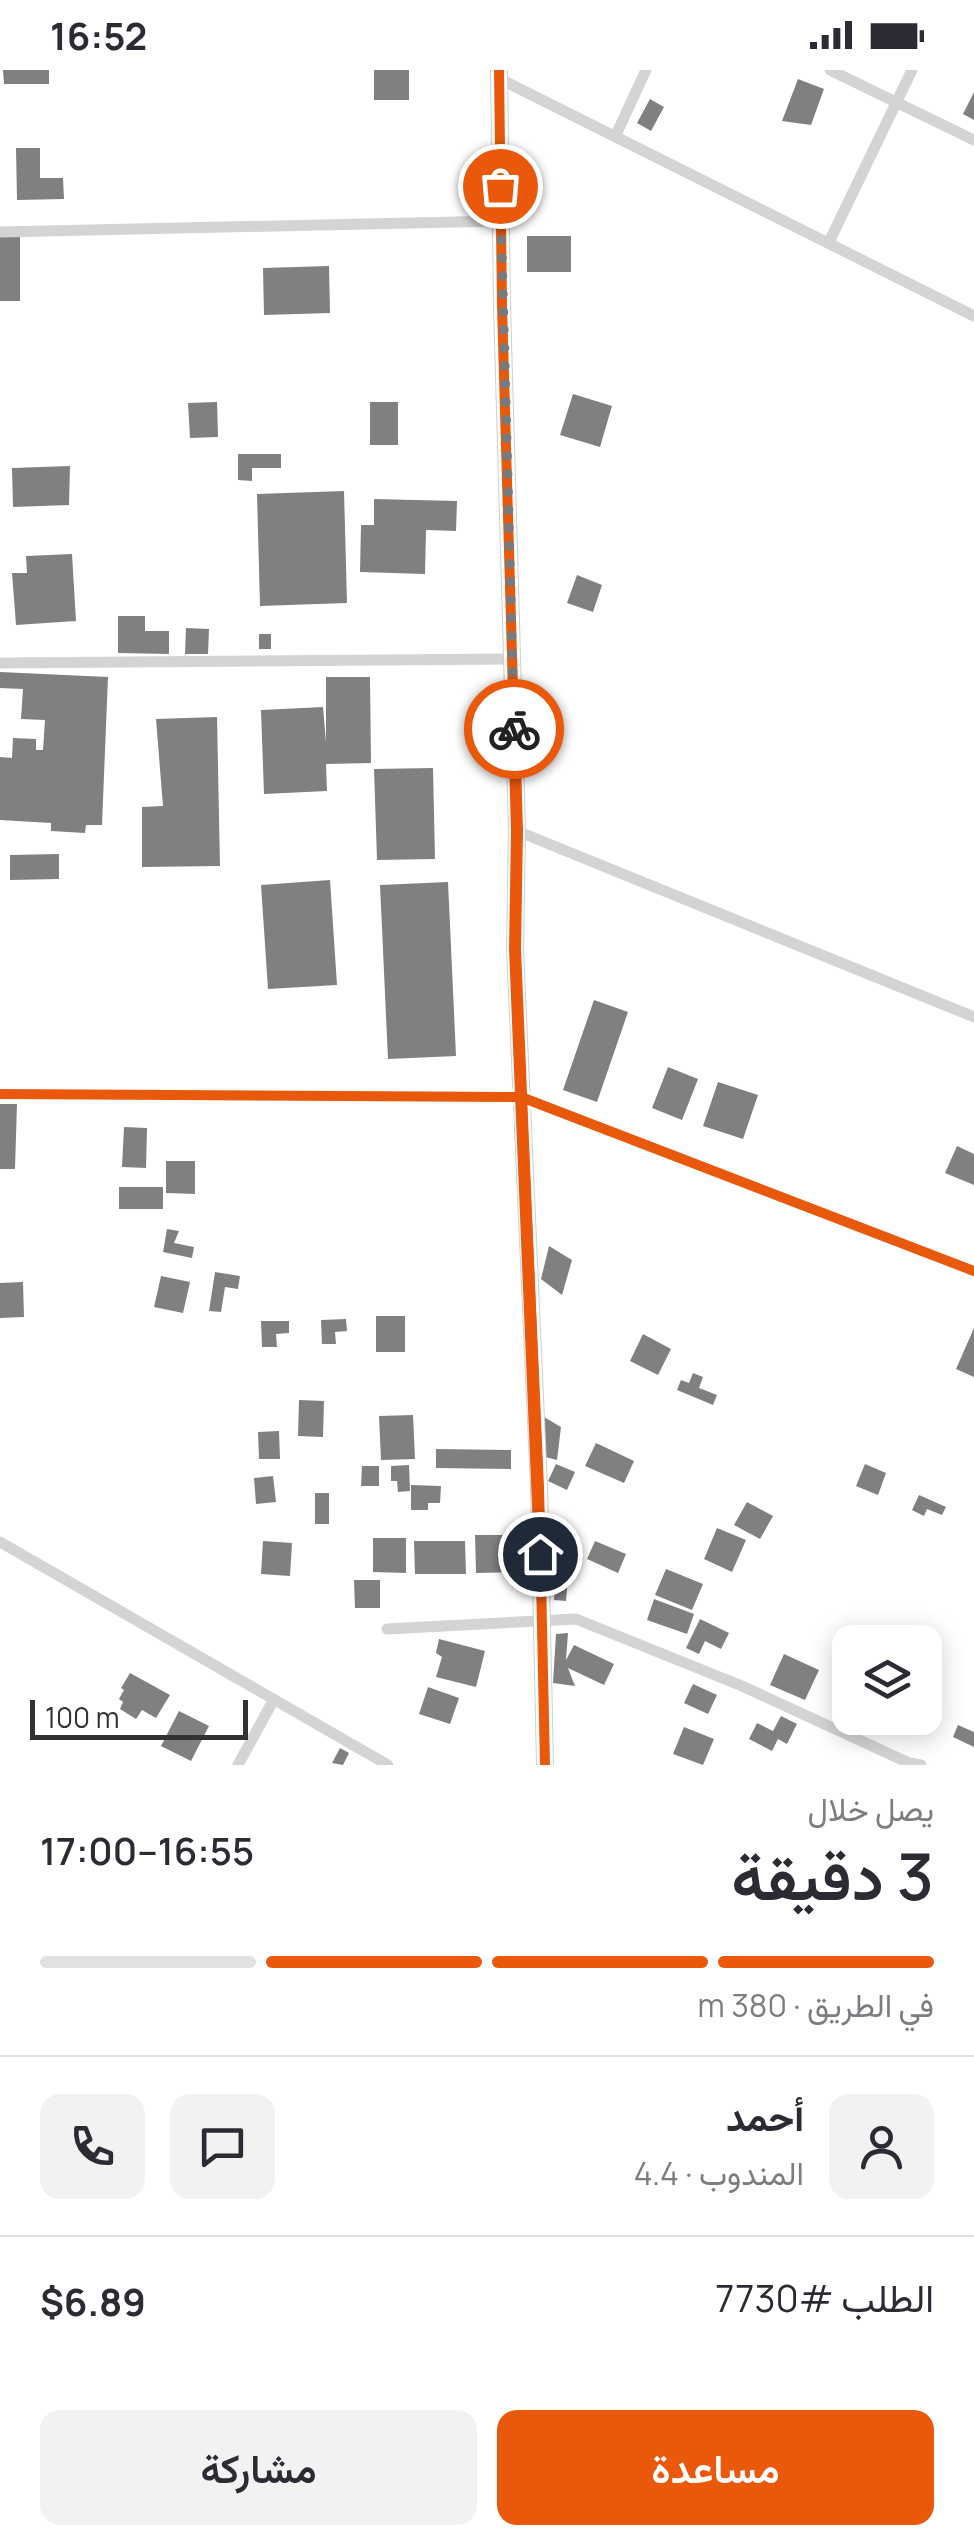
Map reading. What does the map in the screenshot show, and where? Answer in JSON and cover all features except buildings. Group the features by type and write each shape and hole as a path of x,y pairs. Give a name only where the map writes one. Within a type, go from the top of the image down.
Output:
{"street":[{"path":"615,137 646,70"},
{"path":"830,70 974,140"},
{"path":"829,242 912,70"},
{"path":"545,1765 538,1468 515,949 517,831 500,222 500,74 615,137 974,316"},
{"path":"0,232 500,222"},
{"path":"0,663 512,659"},
{"path":"517,831 974,1017"},
{"path":"0,1094 521,1096 974,1271"},
{"path":"0,1542 388,1765"},
{"path":"388,1629 576,1618 920,1765"},
{"path":"238,1765 274,1700"}],"cycle path":[{"path":"499,70 517,831 515,949 539,1487 545,1765"},
{"path":"0,1094 521,1097 974,1271"}],"way so far":[{"path":"500,186 514,729"}],"route":[{"path":"514,729 515,949 540,1554"}]}
